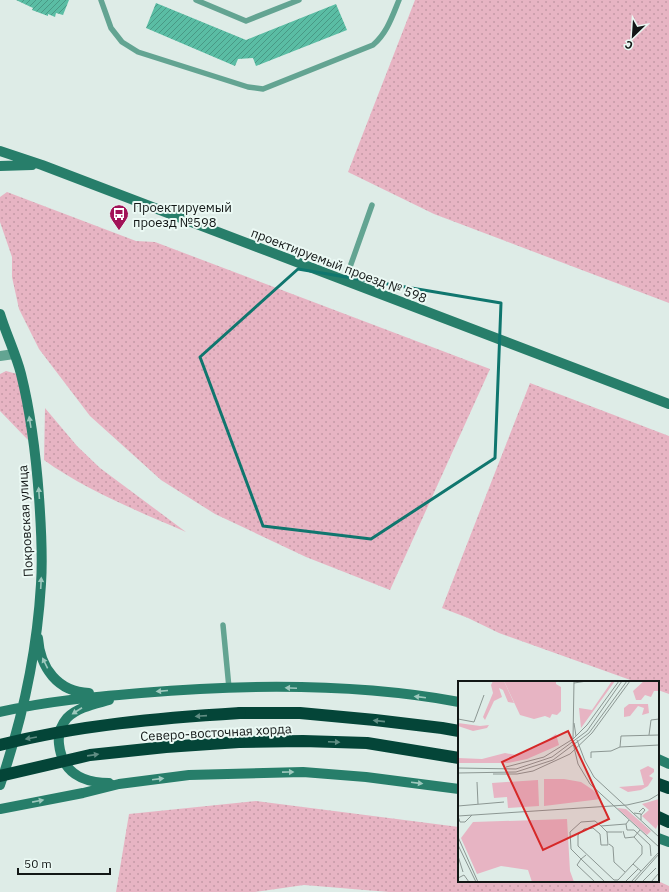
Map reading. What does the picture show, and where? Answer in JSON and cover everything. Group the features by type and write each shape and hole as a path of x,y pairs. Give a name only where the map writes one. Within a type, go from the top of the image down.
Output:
{"highway":[{"name":"Северо-восточная хорда","path":"0,745 91,728 176,717 240,713 300,714 375,720 458,731"},
{"name":"Северо-восточная хорда","path":"0,776 90,756 166,747 239,742 303,741 367,743 458,758"},
{"path":"659,784 669,788"},
{"path":"659,817 669,822"}],"main road":[{"name":"проектируемый проезд № 598","path":"0,151 345,280 669,404"},
{"path":"0,166 42,166"},
{"name":"Покровская улица","path":"0,314 21,373 36,461 41,526 41,583 29,673 22,708 0,785"},
{"path":"37,622 39,650 45,666 61,685 82,693 127,694"},
{"path":"0,712 69,699 199,688 280,687 370,691 458,702"},
{"path":"119,784 92,781 77,775 65,765 60,754 59,740 61,729 67,718 81,708 127,694"},
{"path":"659,759 669,764"},
{"path":"0,809 83,793 119,784 189,774 304,772 366,777 458,789"},
{"path":"659,838 669,842"}],"street":[{"path":"0,356 14,354"}],"lane":[{"path":"101,0 111,28 122,42 138,52 248,87 263,89 373,45 382,38 388,28 399,0"},
{"path":"196,0 246,21 299,0"},
{"path":"345,280 372,205"},
{"path":"223,625 229,688"}],"highlighted area":[{"path":"298,269 501,303 495,458 371,539 263,526 200,357"}],"shaded area":[{"path":"415,0 669,0 669,303 434,214 348,172"},
{"path":"7,192 136,241 155,242 490,369 390,590 306,557 215,514 161,480 90,416 39,349 19,309 12,277 12,257 0,222 0,197"},
{"path":"6,371 17,374 25,387 28,440 0,411 0,374"},
{"path":"530,383 669,436 669,694 659,690 659,681 633,681 499,633 468,618 442,608"},
{"path":"45,408 77,446 100,468 186,532 95,491 44,460"},
{"path":"256,801 458,827 458,882 659,881 669,886 669,892 389,892 304,885 255,892 116,892 129,814"}],"building":[{"path":"16,0 69,0 63,15 56,13 55,17 32,10 33,8"},
{"path":"156,3 246,40 336,4 347,30 256,66 253,58 238,59 235,66 146,28"}],"place":[{"name":"Проектируемый проезд №598","path":"119,231"}]}
